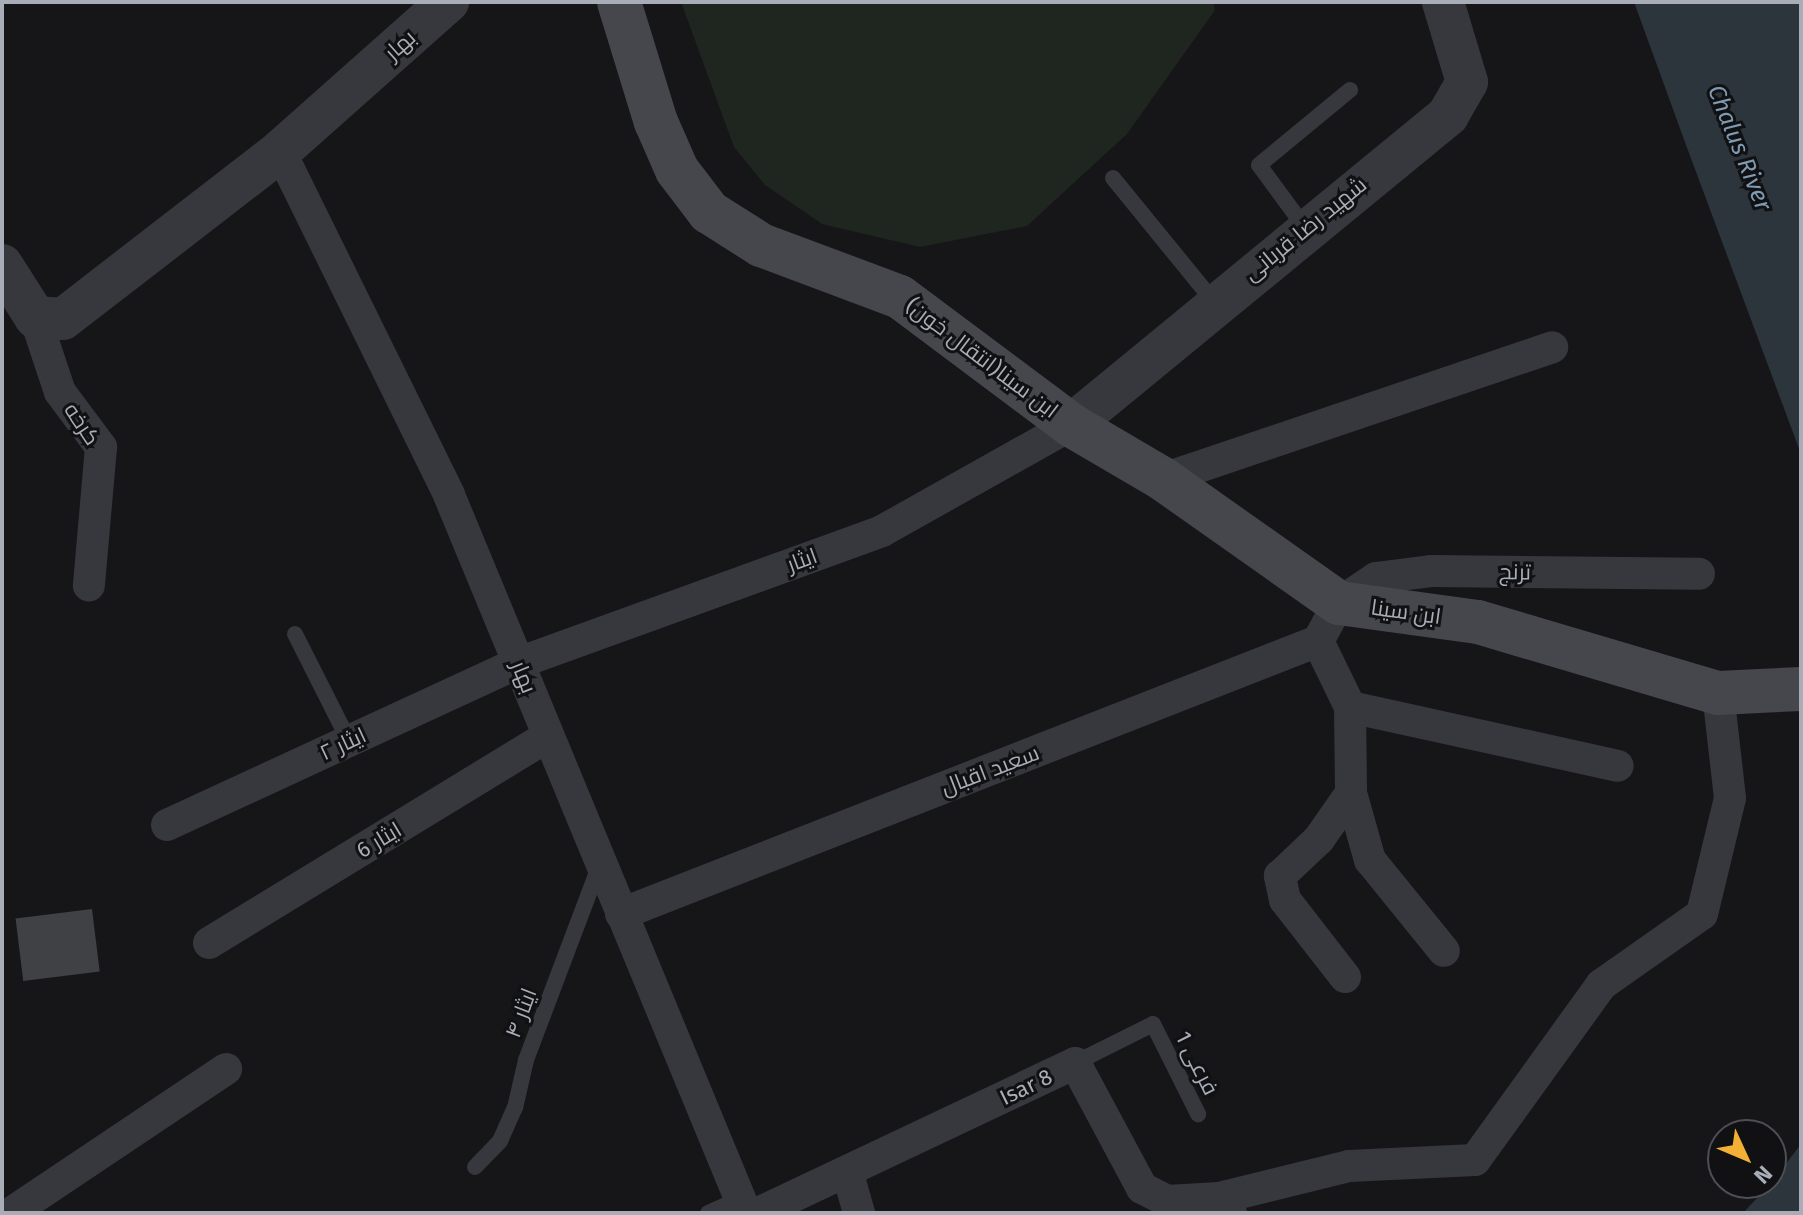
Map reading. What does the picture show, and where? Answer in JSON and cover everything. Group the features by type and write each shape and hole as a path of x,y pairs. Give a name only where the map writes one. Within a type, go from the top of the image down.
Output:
{"main road":[{"name":"ابن سینا(انتقال خون)","path":"619,2 656,122 677,170 709,212 761,245 900,297 1071,425"},
{"name":"ابن سینا","path":"1071,425 1163,479 1339,603 1478,622 1718,693 1792,689"}],"street":[{"name":"بهار","path":"14,294 63,319 280,151 448,2"},
{"name":"شهید رضا قربانی","path":"1071,425 1214,302 1448,115 1467,82 1443,2"},
{"name":"بهار","path":"280,151 449,495 599,867 748,1208"},
{"name":"کرخه","path":"14,294 60,392 101,447 89,585"},
{"path":"1163,479 1552,347"},
{"name":"ایثار","path":"518,663 882,531 1071,425"},
{"name":"ترنج","path":"1339,603 1376,578 1431,571 1699,574"},
{"path":"1339,603 1318,641 1350,707 1351,793 1370,860 1444,951"},
{"name":"سعید اقبال","path":"621,914 1318,641"},
{"name":"ایثار ۲","path":"167,825 518,663"},
{"name":"Isar 8","path":"748,1208 848,1174 1075,1063 1142,1188 1167,1201 1225,1205 1349,1166 1475,1160 1601,985 1702,914 1730,798 1718,693"},
{"path":"1350,707 1618,766"},
{"name":"ایثار 6","path":"209,943 548,736"},
{"path":"1345,977 1285,900 1280,876 1319,839 1351,793"},
{"path":"11,1213 226,1069"},
{"path":"848,1174 859,1213"}],"lane":[{"path":"1306,229 1259,165 1350,90"},
{"path":"1113,178 1214,302"},
{"path":"295,634 349,741"},
{"name":"ایثار ۴","path":"475,1167 500,1141 515,1108 526,1060 599,867"},
{"name":"فرعی 1","path":"1075,1063 1153,1024 1198,1114"},
{"path":"708,1213 748,1208"}],"shaded area":[{"path":"681,2 1213,2 1215,10 1127,134 1027,226 920,247 822,224 765,185 734,147"}],"water":[{"name":"Chalus River","path":"1634,2 1801,2 1801,454 1686,145"},
{"path":"1801,1144 1801,1213 1743,1213 1756,1199 1787,1199 1787,1162"}],"building":[{"path":"92,909 100,972 23,981 16,918"}]}
